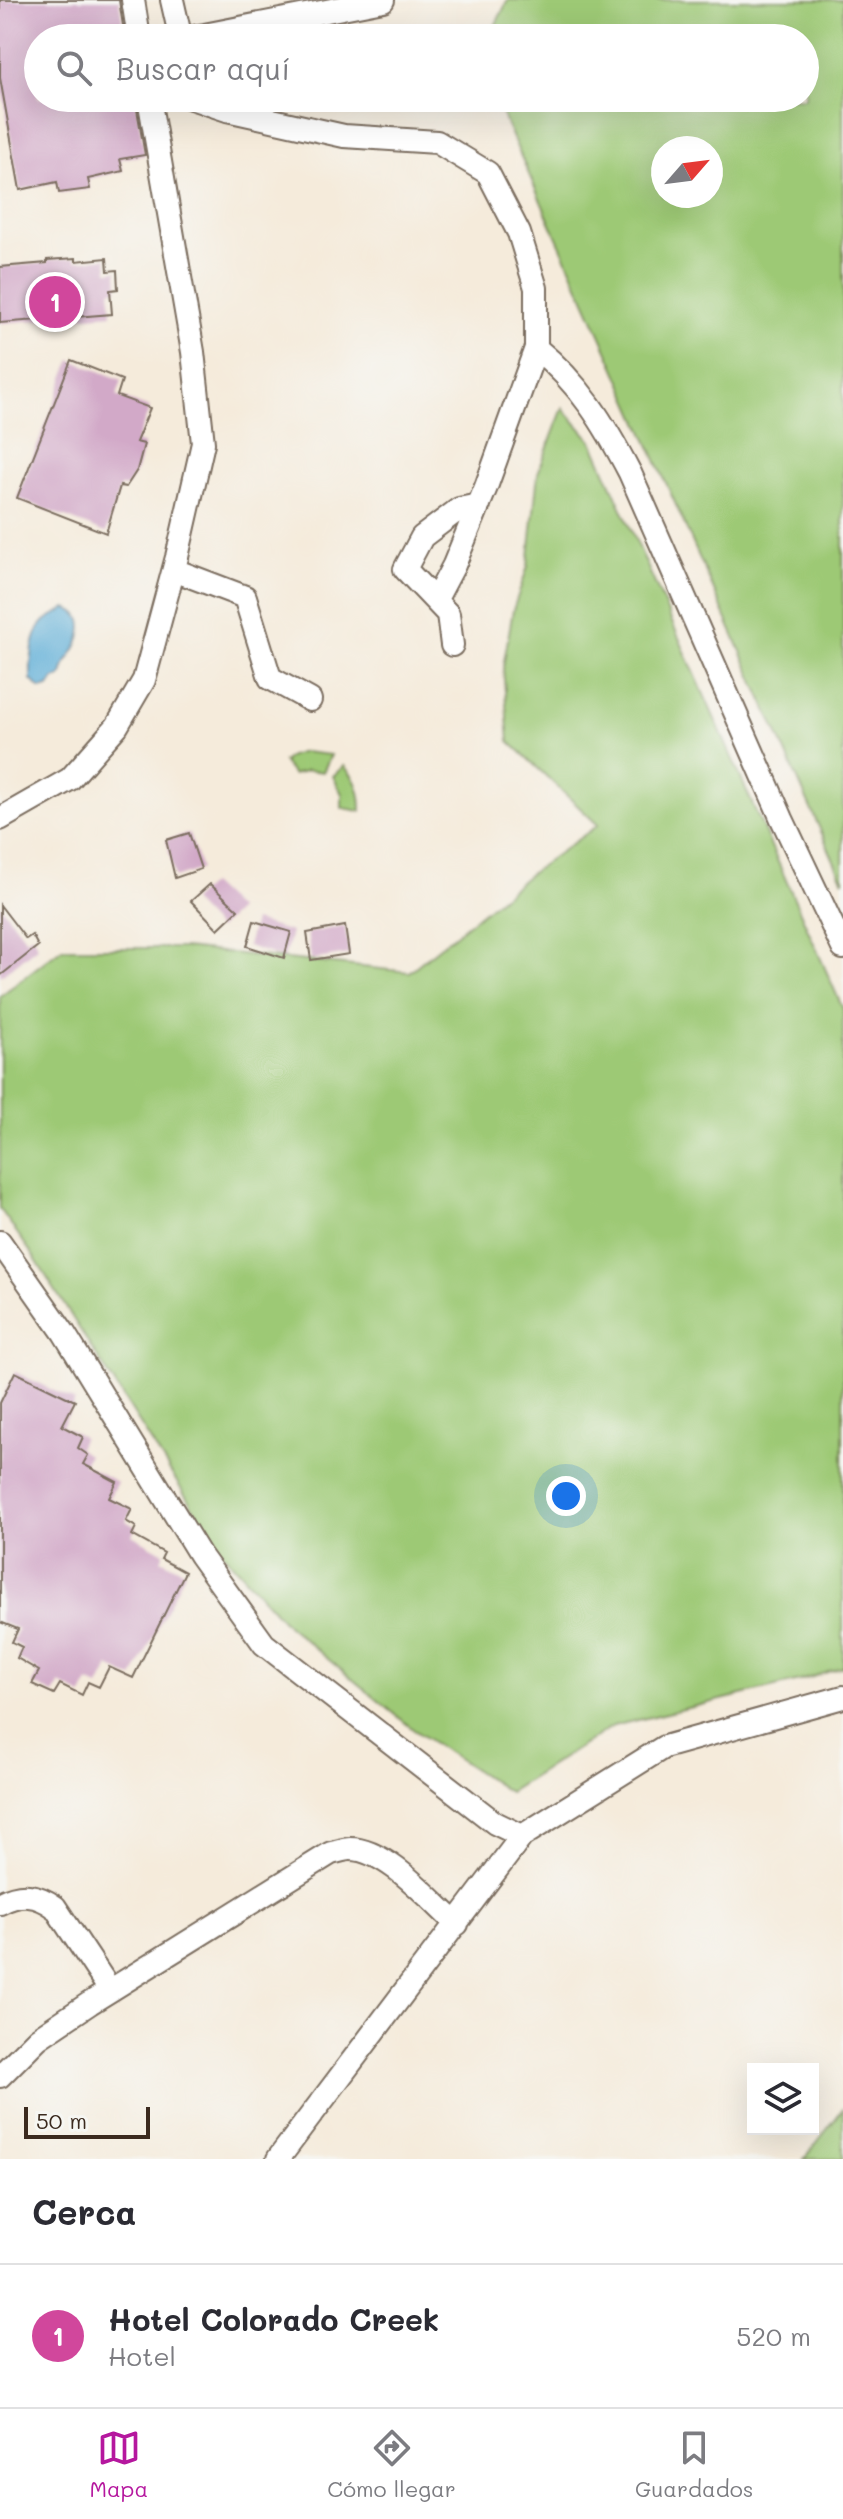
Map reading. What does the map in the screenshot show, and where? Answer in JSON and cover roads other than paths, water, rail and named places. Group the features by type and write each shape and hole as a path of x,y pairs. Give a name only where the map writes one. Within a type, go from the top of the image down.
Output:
{"lane":[{"path":"133,0 137,24"},
{"path":"172,0 177,24"},
{"path":"260,24 383,0"},
{"path":"0,819 70,779 117,726 144,680 174,570 203,443 193,352 151,112"},
{"path":"236,112 344,136 437,142 488,173 519,233 536,288 536,348 479,505 436,599"},
{"path":"536,348 559,367 586,398 624,462 782,819 843,948"},
{"path":"452,645 448,614 405,569 422,537 459,509 479,505"},
{"path":"174,570 245,597 270,678 310,700"},
{"path":"0,1242 64,1333 200,1555 264,1644 495,1823 522,1836"},
{"path":"278,2159 522,1836 664,1747 843,1697"},
{"path":"0,2076 38,2038 331,1853 351,1849 371,1854 395,1868 457,1924"},
{"path":"0,1903 26,1894 42,1898 55,1907 110,1990"}],"water":[{"path":"66,608 74,612 82,623 80,637 61,677 54,679 49,687 41,689 31,680 34,641 44,622"}],"place":[{"name":"Hotel Colorado Creek","path":"55,302"}]}
